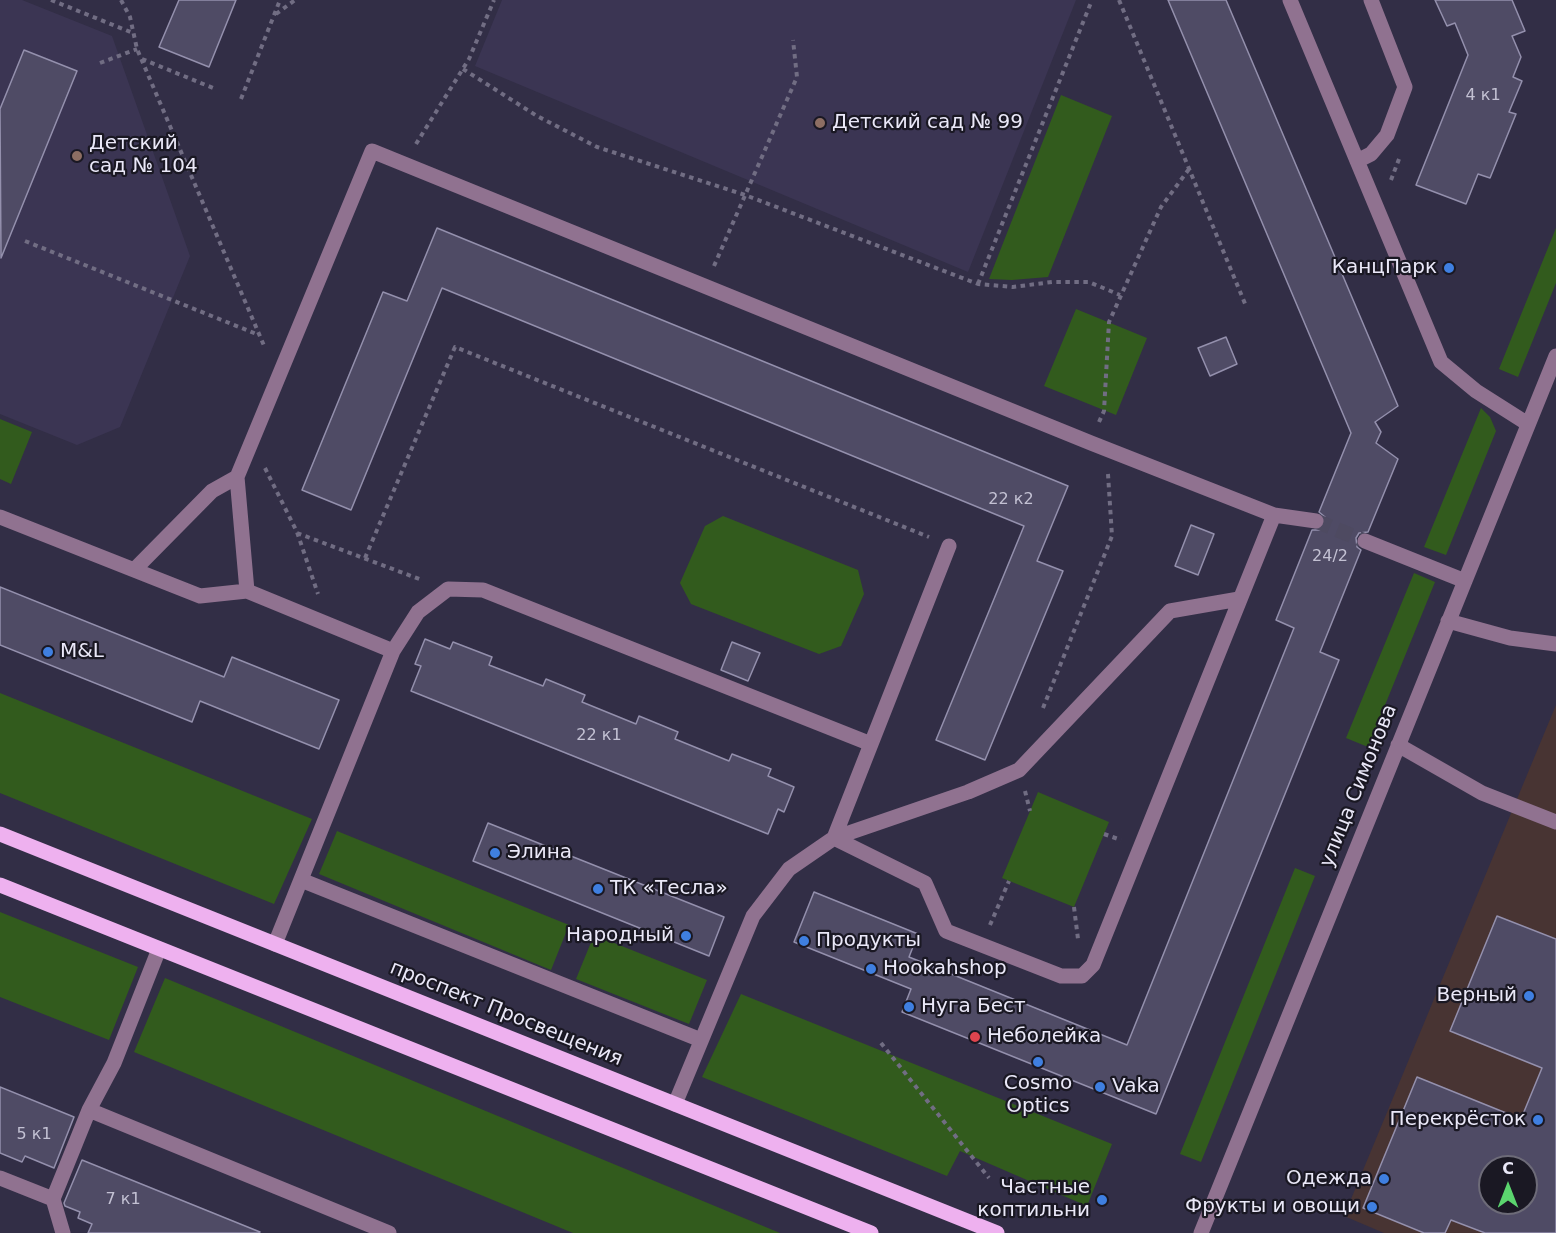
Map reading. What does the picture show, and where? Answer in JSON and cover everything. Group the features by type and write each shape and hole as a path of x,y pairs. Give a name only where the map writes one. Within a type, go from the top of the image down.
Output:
{"main road":[{"name":"проспект Просвещения","path":"0,834 997,1233"},
{"path":"0,885 871,1233"}],"street":[{"path":"1290,0 1441,362 1476,391 1528,424"},
{"path":"1357,161 1371,154 1387,135 1405,87 1371,0"},
{"path":"247,591 237,477 372,151 1274,515 1316,521"},
{"name":"улица Симонова","path":"1201,1233 1556,356"},
{"path":"134,570 212,491 237,477"},
{"path":"834,838 926,883 946,931 1061,976 1082,976 1093,965 1274,515"},
{"path":"0,518 200,596 247,591 393,651"},
{"path":"1365,540 1465,581"},
{"path":"834,838 949,546"},
{"path":"275,944 393,651 418,612 448,590 483,591 871,744"},
{"path":"675,1104 753,916 789,869 834,838 968,792 1019,770 1170,611 1239,599"},
{"path":"1448,621 1510,638 1556,644"},
{"path":"1398,745 1482,793 1556,822"},
{"path":"301,879 701,1040"},
{"path":"63,1233 53,1199 89,1110 114,1063 159,949"},
{"path":"89,1110 389,1233"},
{"path":"0,1178 53,1199"}],"path":[{"path":"51,0 134,34"},
{"path":"121,0 130,17 137,49 278,378"},
{"path":"241,99 280,0"},
{"path":"274,15 295,0"},
{"path":"404,164 463,69 494,0"},
{"path":"978,284 1092,0"},
{"path":"1119,0 1246,306"},
{"path":"705,286 797,77 793,40"},
{"path":"100,63 137,49"},
{"path":"142,59 213,88"},
{"path":"463,69 537,116 597,147 745,195 978,284 1012,287 1052,282 1089,282 1120,295"},
{"path":"1091,443 1104,411 1109,322 1161,207 1189,169"},
{"path":"26,241 260,335"},
{"path":"365,558 455,347 949,546"},
{"path":"252,441 297,532 328,624"},
{"path":"1040,717 1112,536 1107,449"},
{"path":"297,532 448,590"},
{"path":"982,945 1010,881"},
{"path":"881,1043 988,1178"}],"shaded area":[{"name":"Детский сад № 104","path":"0,0 22,0 112,36 190,256 120,427 77,445 0,414"},
{"name":"Детский сад № 99","path":"502,0 1076,0 968,272 475,66"},
{"path":"1556,705 1556,1233 1384,1233 1344,1216"}],"green space":[{"path":"1061,95 1112,116 1048,277 989,279"},
{"path":"1556,228 1556,283 1518,377 1499,369"},
{"path":"1076,309 1147,338 1116,415 1044,386"},
{"path":"1481,408 1490,417 1496,431 1446,555 1424,547"},
{"path":"0,419 32,432 11,484 0,479"},
{"path":"723,516 858,570 864,594 841,646 819,654 691,604 680,583 705,526"},
{"path":"1414,573 1435,582 1368,747 1346,738"},
{"path":"0,693 312,819 274,904 0,793"},
{"path":"1038,792 1109,822 1074,907 1002,878"},
{"path":"337,831 569,925 551,970 319,874"},
{"path":"1295,868 1315,876 1201,1162 1180,1154"},
{"path":"0,912 138,967 109,1040 0,997"},
{"path":"594,935 707,980 689,1024 576,979"},
{"path":"165,978 780,1233 573,1233 134,1052"},
{"path":"741,994 1112,1144 1087,1206 960,1151 947,1176 702,1077"}],"building":[{"path":"179,0 236,0 209,67 159,47"},
{"path":"1168,0 1226,0 1398,406 1375,422 1381,432 1376,443 1398,459 1368,532 1359,533 1356,538 1357,547 1361,550 1320,652 1339,660 1156,1114 902,1012 911,989 794,942 814,892 918,934 909,957 1127,1045 1294,628 1276,620 1312,530 1320,530 1325,523 1325,517 1319,512 1351,433"},
{"path":"1435,0 1512,0 1525,31 1512,36 1521,57 1513,77 1522,81 1509,112 1516,114 1490,178 1478,174 1466,204 1416,185 1468,55 1455,23 1447,26"},
{"path":"24,50 77,71 1,258 0,109"},
{"path":"437,228 1068,486 1037,561 1063,571 985,760 936,740 1024,526 442,288 351,510 302,490 383,292 407,301"},
{"path":"1226,337 1237,364 1210,376 1198,348"},
{"path":"1191,525 1214,534 1198,575 1175,566"},
{"path":"0,587 224,677 232,657 339,700 319,749 200,701 192,722 0,645"},
{"path":"425,639 450,649 453,642 492,657 489,665 543,686 546,679 585,695 582,702 636,724 639,716 678,732 675,739 729,761 732,754 771,769 768,776 794,787 784,812 778,809 768,834 411,691 421,666 415,664"},
{"path":"732,642 760,653 748,681 721,670"},
{"name":"ТК «Тесла»","path":"488,823 724,917 709,956 473,861"},
{"path":"1497,916 1556,939 1556,1233 1485,1233 1451,1220 1445,1233 1424,1233 1363,1208 1417,1077 1521,1119 1542,1068 1450,1031"},
{"path":"0,1087 74,1117 54,1168 25,1156 22,1162 0,1153"},
{"path":"82,1160 260,1232 88,1233 92,1224 78,1218 80,1212 65,1206 64,1203"}],"tunnel":[{"path":"1316,521 1365,541"}],"place":[{"name":"Детский сад № 99","path":"820,123"},
{"name":"Детский сад № 104","path":"77,156"},
{"name":"КанцПарк","path":"1449,268"},
{"name":"M&L","path":"48,652"},
{"name":"Элина","path":"495,853"},
{"name":"ТК «Тесла»","path":"598,889"},
{"name":"Народный","path":"686,936"},
{"name":"Продукты","path":"804,941"},
{"name":"Hookahshop","path":"871,969"},
{"name":"Верный","path":"1529,996"},
{"name":"Нуга Бест","path":"909,1007"},
{"name":"Неболейка","path":"975,1037"},
{"name":"Cosmo Optics","path":"1038,1062"},
{"name":"Vaka","path":"1100,1087"},
{"name":"Перекрёсток","path":"1538,1120"},
{"name":"Одежда","path":"1384,1179"},
{"name":"Частные коптильни","path":"1102,1200"},
{"name":"Фрукты и овощи","path":"1372,1207"}]}
